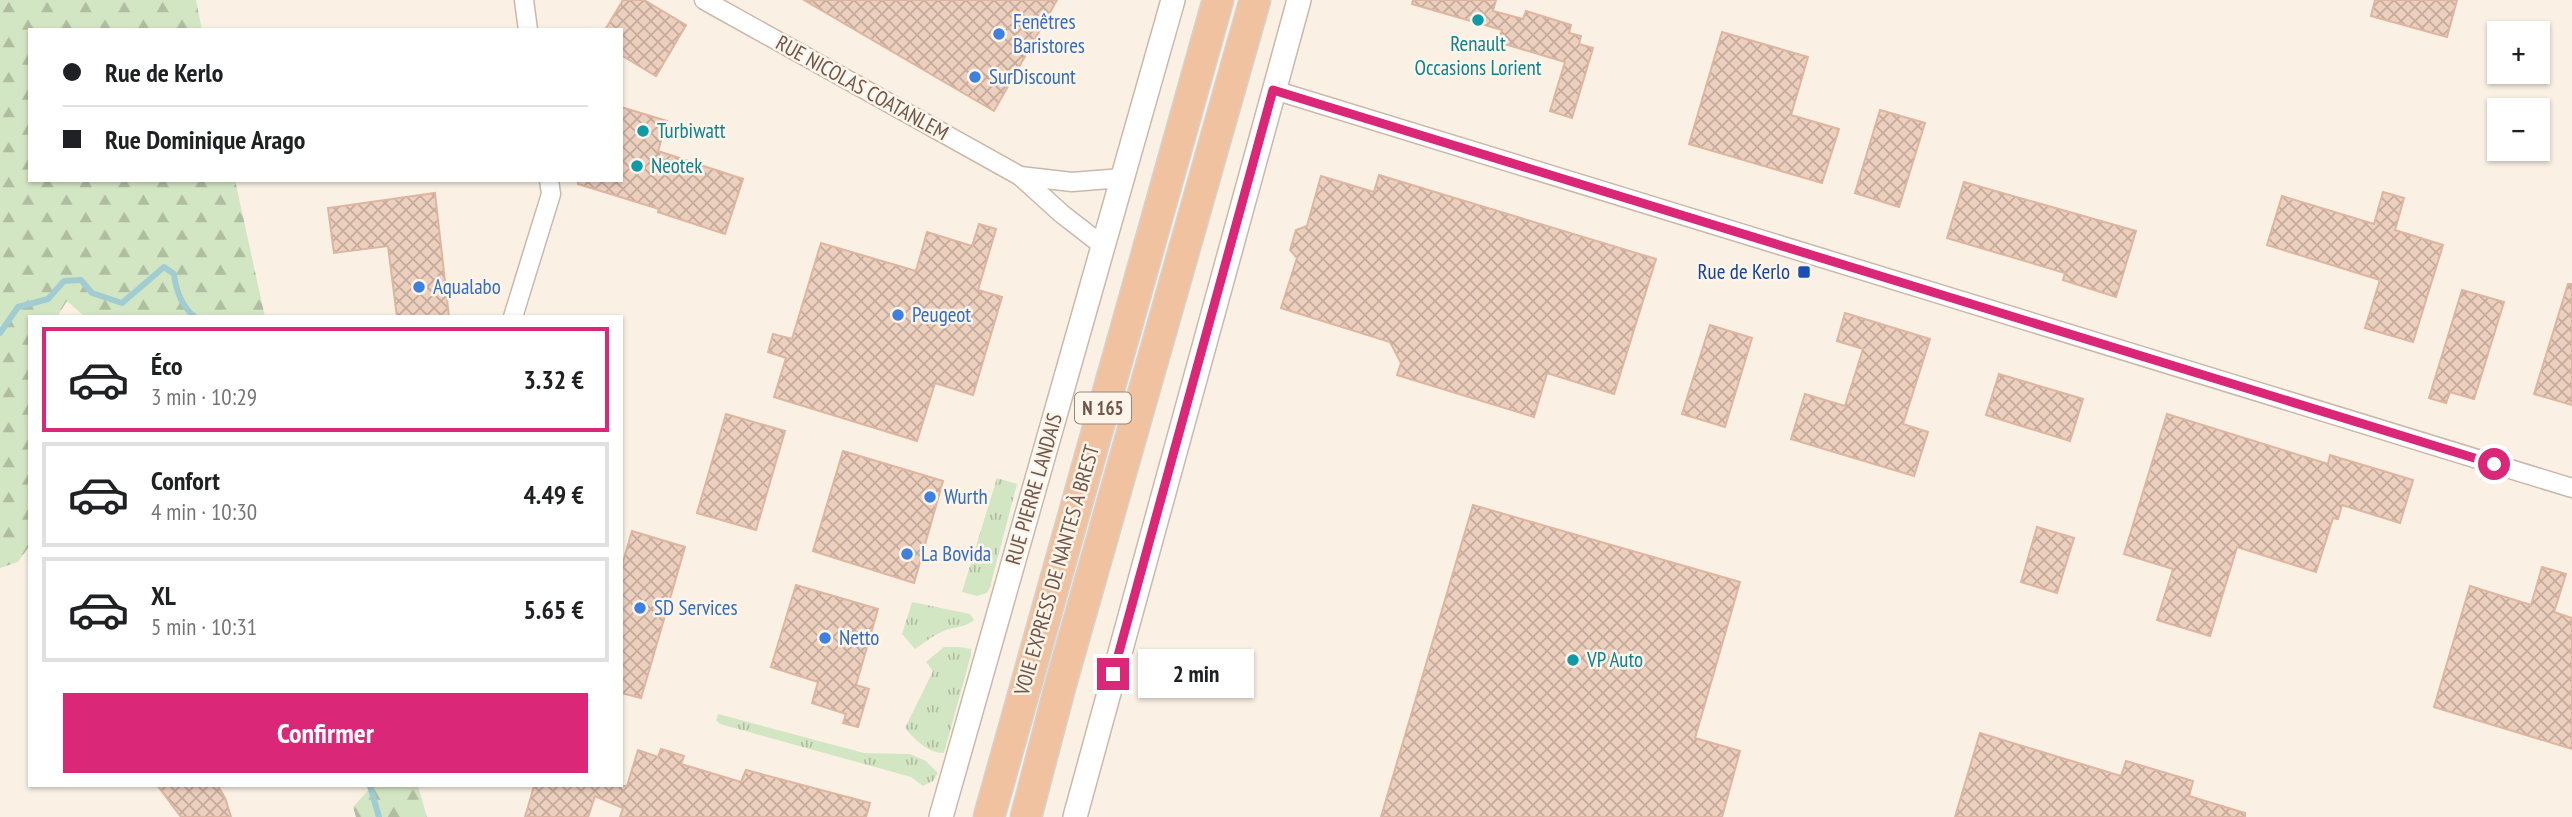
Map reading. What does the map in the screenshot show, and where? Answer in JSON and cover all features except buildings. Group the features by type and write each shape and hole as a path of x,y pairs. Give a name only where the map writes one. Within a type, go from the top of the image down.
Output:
{"highway":[{"name":"VOIE EXPRESS DE NANTES À BREST","path":"989,817 1218,0"},
{"name":"VOIE EXPRESS DE NANTES À BREST","path":"1026,817 1060,687 1255,0"}],"street":[{"path":"524,0 528,28"},
{"name":"RUE NICOLAS COATANLEM","path":"704,0 1020,176 1102,245"},
{"name":"RUE PIERRE LANDAIS","path":"941,817 1173,0"},
{"path":"1074,817 1299,0"},
{"path":"1273,90 2572,488"},
{"name":"RUE NICOLAS COATANLEM","path":"1020,176 1072,183 1122,178"},
{"path":"514,315 551,194 550,182"}],"green space":[{"path":"0,0 196,0 202,28 28,28 28,182 235,182 265,315 83,315 67,301 58,315 28,315 28,548 18,562 0,568"},
{"path":"997,478 1017,484 990,587 987,593 977,596 962,592"},
{"path":"912,602 970,614 974,620 946,630 915,649 902,634"},
{"path":"944,647 971,649 971,655 944,753 927,748 905,728 933,671 926,662"},
{"path":"718,714 864,753 910,754 926,761 938,773 933,781 923,786 911,777 720,724 716,720"},
{"path":"371,787 418,787 427,817 356,817 353,807"}],"waterway":[{"path":"0,333 18,307 48,299 64,281 81,280 92,293 122,303 164,267 174,274 180,298 193,315"},
{"path":"370,787 379,817"}],"place":[{"name":"Renault Occasions Lorient","path":"1478,20"},
{"name":"Fenêtres Baristores","path":"999,34"},
{"name":"SurDiscount","path":"975,77"},
{"name":"Turbiwatt","path":"643,131"},
{"name":"Neotek","path":"637,166"},
{"name":"Rue de Kerlo","path":"1804,272"},
{"name":"Aqualabo","path":"419,287"},
{"name":"Peugeot","path":"898,315"},
{"name":"Wurth","path":"930,497"},
{"name":"La Bovida","path":"907,554"},
{"name":"SD Services","path":"640,608"},
{"name":"Netto","path":"825,638"},
{"name":"VP Auto","path":"1573,660"}],"route":[{"path":"1113,674 1273,90 2494,464"}]}
